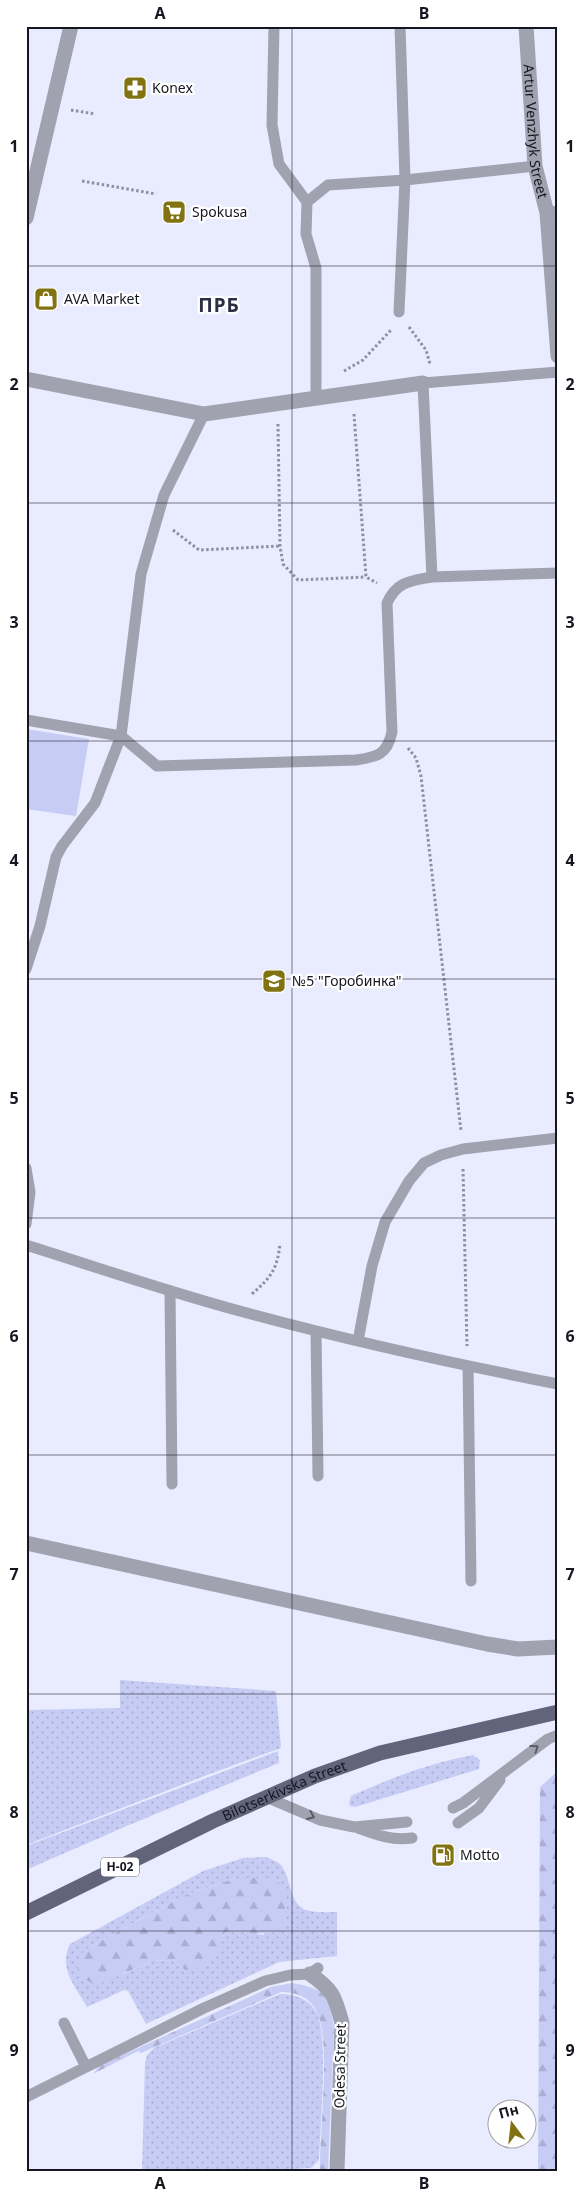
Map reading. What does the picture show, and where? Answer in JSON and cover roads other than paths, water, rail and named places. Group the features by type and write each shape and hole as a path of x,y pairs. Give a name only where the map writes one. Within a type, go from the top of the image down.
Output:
{"main road":[{"name":"Bilotserkivska Street","path":"26,1912 213,1821 315,1776 380,1754 558,1712"},
{"path":"26,1906 86,1883"}],"street":[{"path":"26,218 71,26"},
{"name":"Artur Venzhyk Street","path":"526,26 535,166 552,212 558,356"},
{"path":"26,379 204,414 278,404 316,393 353,393 429,383"},
{"path":"26,1543 487,1644 518,1649 558,1647"},
{"name":"Odesa Street","path":"314,1971 336,2000 342,2023 337,2171"}],"lane":[{"path":"274,26 272,125 279,164 307,202 306,234 316,268 316,393"},
{"path":"399,312 405,180 400,26"},
{"path":"307,202 328,184 405,180 535,166"},
{"path":"432,577 429,383 558,372"},
{"path":"26,969 40,926 56,857 62,846 94,804 121,736 141,574 164,496 204,414"},
{"path":"26,720 121,736 157,766 371,758 382,753 390,744 392,732 387,603 393,590 408,582 432,577 558,573"},
{"path":"358,1341 372,1266 385,1222 408,1181 424,1163 441,1155 463,1149 558,1138"},
{"path":"26,1168 30,1192 26,1224"},
{"path":"26,1245 170,1291 316,1331 468,1366 558,1384"},
{"path":"170,1291 172,1484"},
{"path":"316,1331 318,1476"},
{"path":"468,1366 471,1582"},
{"path":"453,1808 463,1804 548,1739 558,1735"},
{"path":"458,1823 479,1808 512,1765"},
{"path":"266,1797 320,1820 354,1827 388,1838 400,1840 412,1838"},
{"path":"354,1827 406,1822"},
{"path":"26,2097 204,2008 265,1981 314,1971"},
{"path":"64,2023 86,2067"}],"place":[{"name":"Konex","path":"135,88"},
{"name":"Spokusa","path":"174,212"},
{"name":"AVA Market","path":"46,299"},
{"name":"№5 \"Горобинка\"","path":"274,981"},
{"name":"Motto","path":"443,1855"}],"district":[{"name":"ПРБ","path":"219,305"}]}
